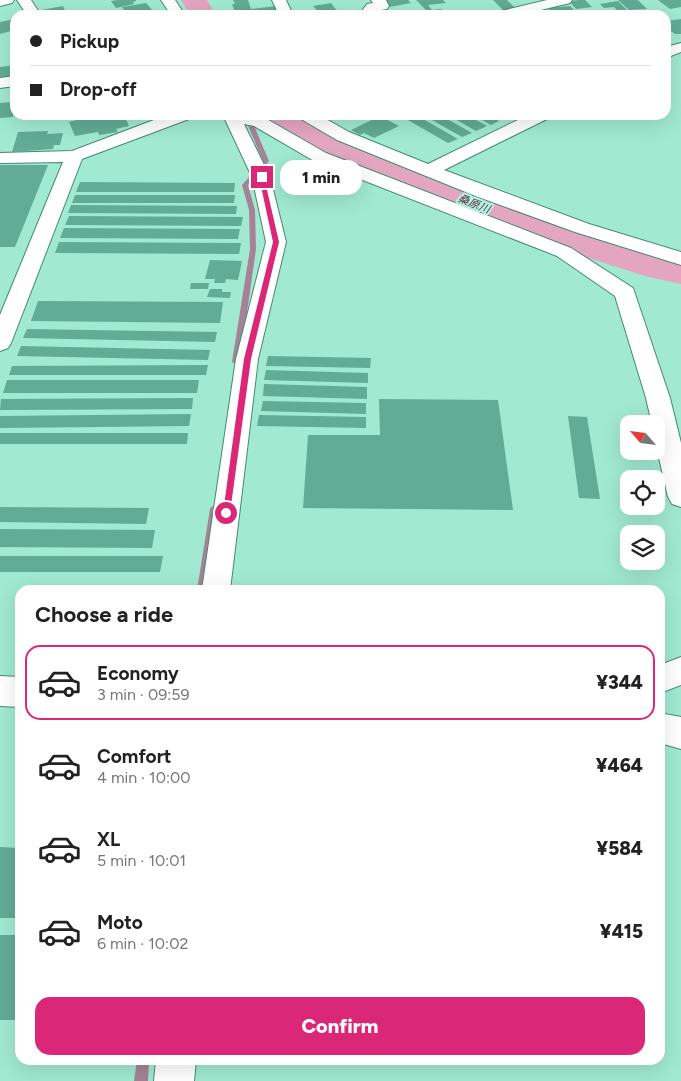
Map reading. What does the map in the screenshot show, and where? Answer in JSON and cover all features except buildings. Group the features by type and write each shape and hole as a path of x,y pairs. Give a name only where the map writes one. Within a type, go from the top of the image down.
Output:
{"street":[{"path":"0,2 7,0"},
{"path":"371,10 382,6 378,0"},
{"path":"520,5 566,0"},
{"path":"0,158 74,156 170,120"},
{"path":"217,585 247,359 276,242 257,168 234,120"},
{"path":"250,120 259,122 320,157 564,252 625,293 658,398 681,497"},
{"path":"316,120 343,136 428,171 572,224 681,259"},
{"path":"428,171 531,120"},
{"path":"0,344 74,156"},
{"path":"665,677 681,671"},
{"path":"0,691 15,692"},
{"path":"665,729 681,733"},
{"path":"174,1081 176,1065"}],"waterway":[{"name":"桑原川","path":"194,0 200,10"},
{"path":"236,362 253,249 252,210 245,185 266,161 252,128 251,120"},
{"name":"桑原川","path":"285,120 346,154 561,237 658,268 681,272"},
{"path":"203,585 214,509"},
{"path":"141,1081 143,1065"}],"route":[{"path":"226,513 247,359 276,242 262,177"}]}
